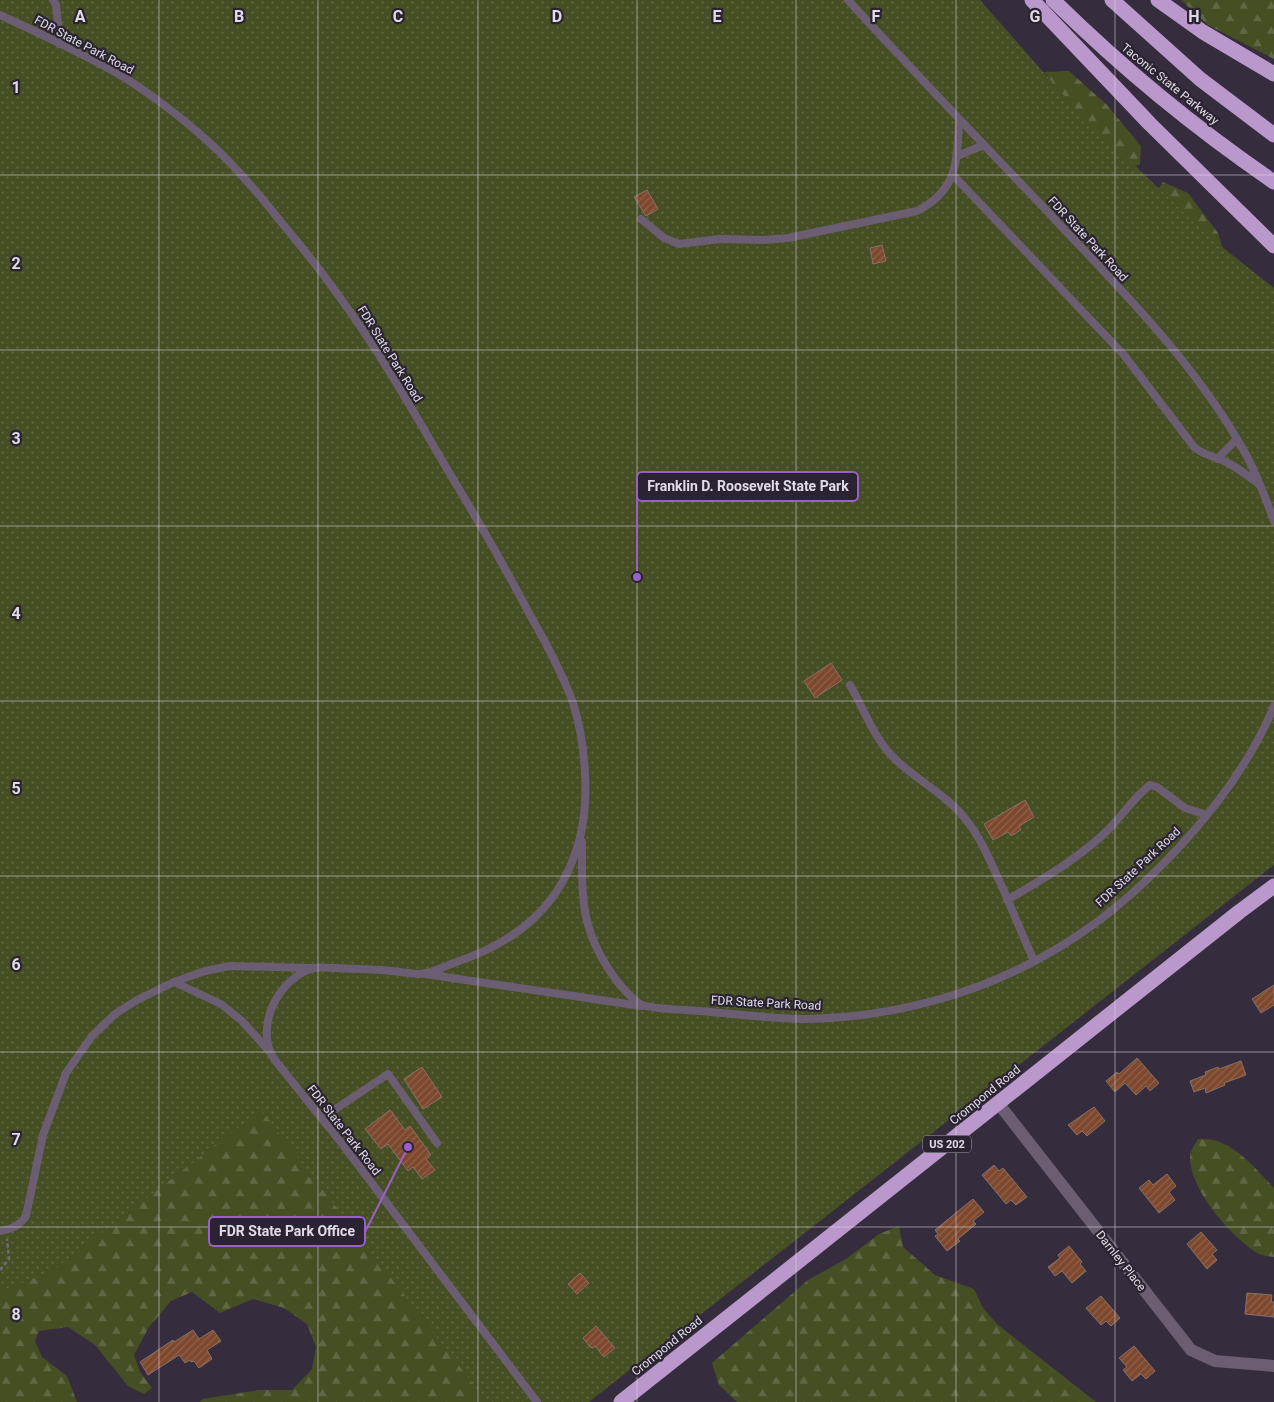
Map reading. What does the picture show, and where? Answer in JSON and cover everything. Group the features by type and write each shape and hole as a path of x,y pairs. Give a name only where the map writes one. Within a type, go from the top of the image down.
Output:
{"highway":[{"path":"1032,0 1150,124 1274,246"},
{"name":"Taconic State Parkway","path":"1053,0 1161,98 1274,182"},
{"name":"Taconic State Parkway","path":"1112,0 1200,79 1274,135"},
{"path":"1158,0 1203,32 1274,74"},
{"name":"Crompond Road","path":"621,1402 1274,886"}],"street":[{"name":"Darnley Place","path":"998,1103 1191,1350 1215,1361 1274,1366"}],"lane":[{"path":"54,0 60,44"},
{"name":"FDR State Park Road","path":"848,0 1148,320 1204,390 1237,439 1262,486 1274,521"},
{"name":"FDR State Park Road","path":"0,15 123,77 150,95 208,141 242,174 309,256 348,309 490,540 546,644 572,700 579,724 584,753 585,790 582,832 582,880 588,929 594,945 606,965 620,985 641,1006"},
{"path":"641,219 664,238 679,244 720,239 764,240 788,238 917,211 929,205 940,195 953,175 957,156 959,120"},
{"path":"957,156 984,145"},
{"path":"953,175 1124,355 1194,446 1203,454 1241,470 1262,486"},
{"path":"1217,459 1237,439"},
{"path":"850,685 881,743 894,758 946,799 967,820 994,869 1034,961"},
{"name":"FDR State Park Road","path":"3,1230 21,1224 26,1216 43,1135 66,1072 75,1058 92,1036 115,1014 137,1000 174,982 205,971 230,966 380,970 423,974 641,1006 807,1019 876,1013 938,999 1004,976 1034,961 1084,930 1115,907 1172,854 1207,816 1235,779 1255,746 1274,706"},
{"path":"1007,900 1049,876 1079,855 1107,830 1150,785 1157,787 1185,808 1207,816"},
{"name":"FDR State Park Road","path":"423,974 480,954 513,937 535,919 554,895 568,871 582,832"},
{"path":"269,1051 267,1025 269,1015 278,995 300,976 315,968"},
{"name":"FDR State Park Road","path":"174,982 221,1004 242,1021 269,1051 281,1069 349,1153 536,1402"},
{"path":"322,1118 388,1074 437,1143"}],"path":[{"path":"0,1270 9,1259 3,1230"}],"green space":[{"path":"0,0 980,0 1074,107 1207,235 1274,288 1274,865 589,1402 487,1402 261,1110 51,1272 0,1291"},
{"path":"1181,0 1274,0 1274,59 1208,25"},
{"path":"0,22 167,1002 520,1402 200,1402 202,1399 259,1390 292,1390 312,1369 316,1347 307,1324 284,1308 253,1299 220,1313 192,1292 171,1301 149,1327 134,1355 140,1372 152,1388 144,1394 128,1386 95,1345 68,1327 39,1331 35,1341 42,1357 67,1376 77,1402 0,1402"},
{"path":"1069,71 1107,105 1141,146 1140,164 1123,173 1044,72"},
{"path":"1163,182 1188,193 1218,233 1231,276 1144,208"},
{"path":"1198,1139 1217,1141 1234,1150 1248,1161 1274,1188 1274,1257 1261,1255 1248,1247 1225,1225 1204,1197 1192,1169 1190,1156"},
{"path":"899,1226 903,1247 935,1275 974,1289 983,1308 997,1324 1096,1402 737,1402 719,1385 712,1363 808,1280 846,1259 879,1234"}],"building":[{"path":"647,190 658,209 646,216 634,197"},
{"path":"882,245 886,261 873,264 870,248"},
{"path":"831,663 842,680 815,698 804,681"},
{"path":"1025,800 1034,817 1019,826 1021,830 1011,836 1008,832 993,840 984,824"},
{"path":"1274,985 1274,1005 1261,1013 1252,999"},
{"path":"1137,1058 1159,1083 1150,1091 1146,1086 1136,1095 1125,1083 1115,1092 1106,1081 1117,1072 1119,1074"},
{"path":"1241,1061 1246,1075 1224,1083 1225,1085 1206,1093 1205,1088 1194,1092 1190,1081 1206,1075 1205,1072"},
{"path":"422,1067 442,1097 423,1109 404,1079"},
{"path":"1094,1107 1105,1121 1087,1136 1082,1131 1077,1135 1068,1125"},
{"path":"390,1110 405,1130 410,1126 431,1155 426,1159 435,1170 422,1179 413,1167 408,1171 388,1144 381,1149 365,1129"},
{"path":"994,1165 999,1171 1003,1168 1027,1197 1016,1205 1011,1200 1006,1204 982,1175"},
{"path":"1167,1174 1176,1186 1169,1192 1175,1200 1159,1213 1139,1188 1149,1180 1153,1185"},
{"path":"973,1199 984,1212 973,1221 976,1224 958,1239 960,1241 947,1251 935,1236 938,1234 935,1230"},
{"path":"1201,1232 1217,1250 1212,1254 1217,1260 1207,1269 1187,1244"},
{"path":"1069,1246 1082,1262 1080,1264 1086,1271 1072,1283 1062,1271 1055,1276 1048,1267 1060,1258 1058,1255"},
{"path":"580,1273 589,1283 577,1294 568,1284"},
{"path":"1247,1293 1272,1295 1271,1302 1274,1302 1274,1317 1245,1314"},
{"path":"1101,1296 1120,1318 1111,1326 1106,1321 1101,1325 1086,1308"},
{"path":"596,1326 615,1348 604,1357 595,1346 593,1348 590,1347 583,1338"},
{"path":"193,1330 199,1339 213,1330 221,1341 207,1350 212,1359 199,1368 194,1361 191,1362 190,1360 185,1363 179,1355 148,1375 140,1362 173,1340 174,1342"},
{"path":"1134,1346 1155,1371 1146,1379 1141,1374 1132,1381 1123,1370 1127,1367 1119,1358"}],"place":[{"name":"Franklin D. Roosevelt State Park","path":"637,577"},
{"name":"FDR State Park Office","path":"408,1147"}]}
